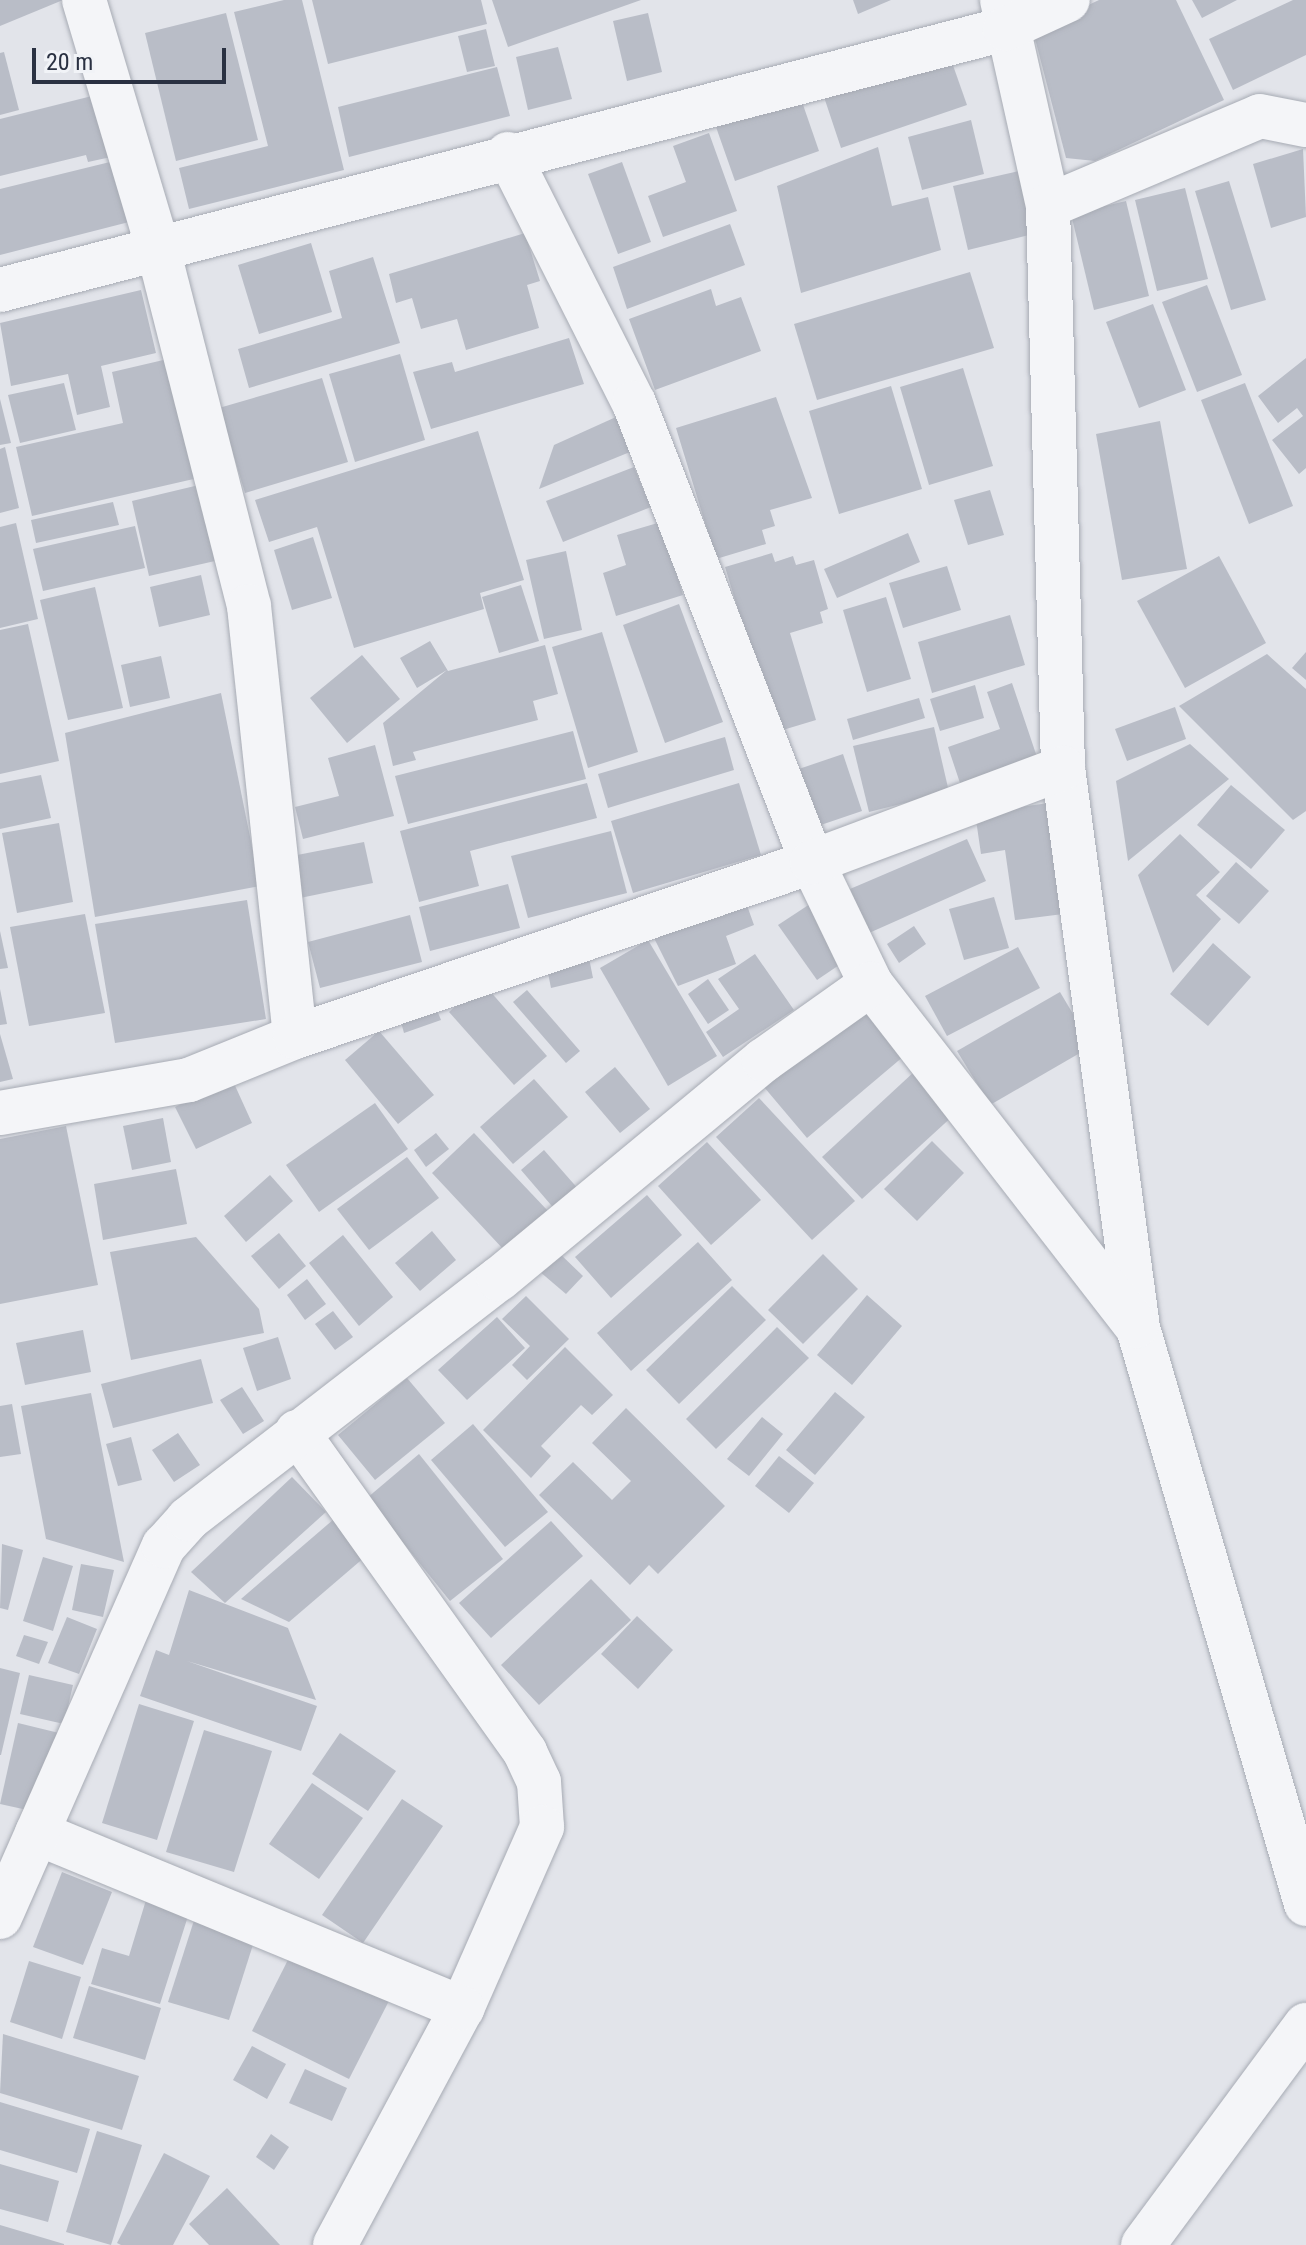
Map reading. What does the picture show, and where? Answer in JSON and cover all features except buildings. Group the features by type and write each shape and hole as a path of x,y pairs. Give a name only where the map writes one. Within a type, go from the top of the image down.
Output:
{"street":[{"path":"84,0 158,249 249,606 295,1037"},
{"path":"0,290 508,154 1004,14 1068,0"},
{"path":"1004,14 1048,206 1063,768 1138,1328 1306,1904"},
{"path":"1048,206 1260,116 1306,125"},
{"path":"508,154 634,403 812,862 871,984 1138,1328"},
{"path":"0,1113 189,1080 295,1037 812,862 1063,768"},
{"path":"0,1917 164,1546 188,1519 499,1279 764,1060 871,984"},
{"path":"297,1432 525,1752 539,1782 542,1827 462,2008 335,2245"},
{"path":"37,1833 462,2008"},
{"path":"1143,2245 1306,2025"}]}
